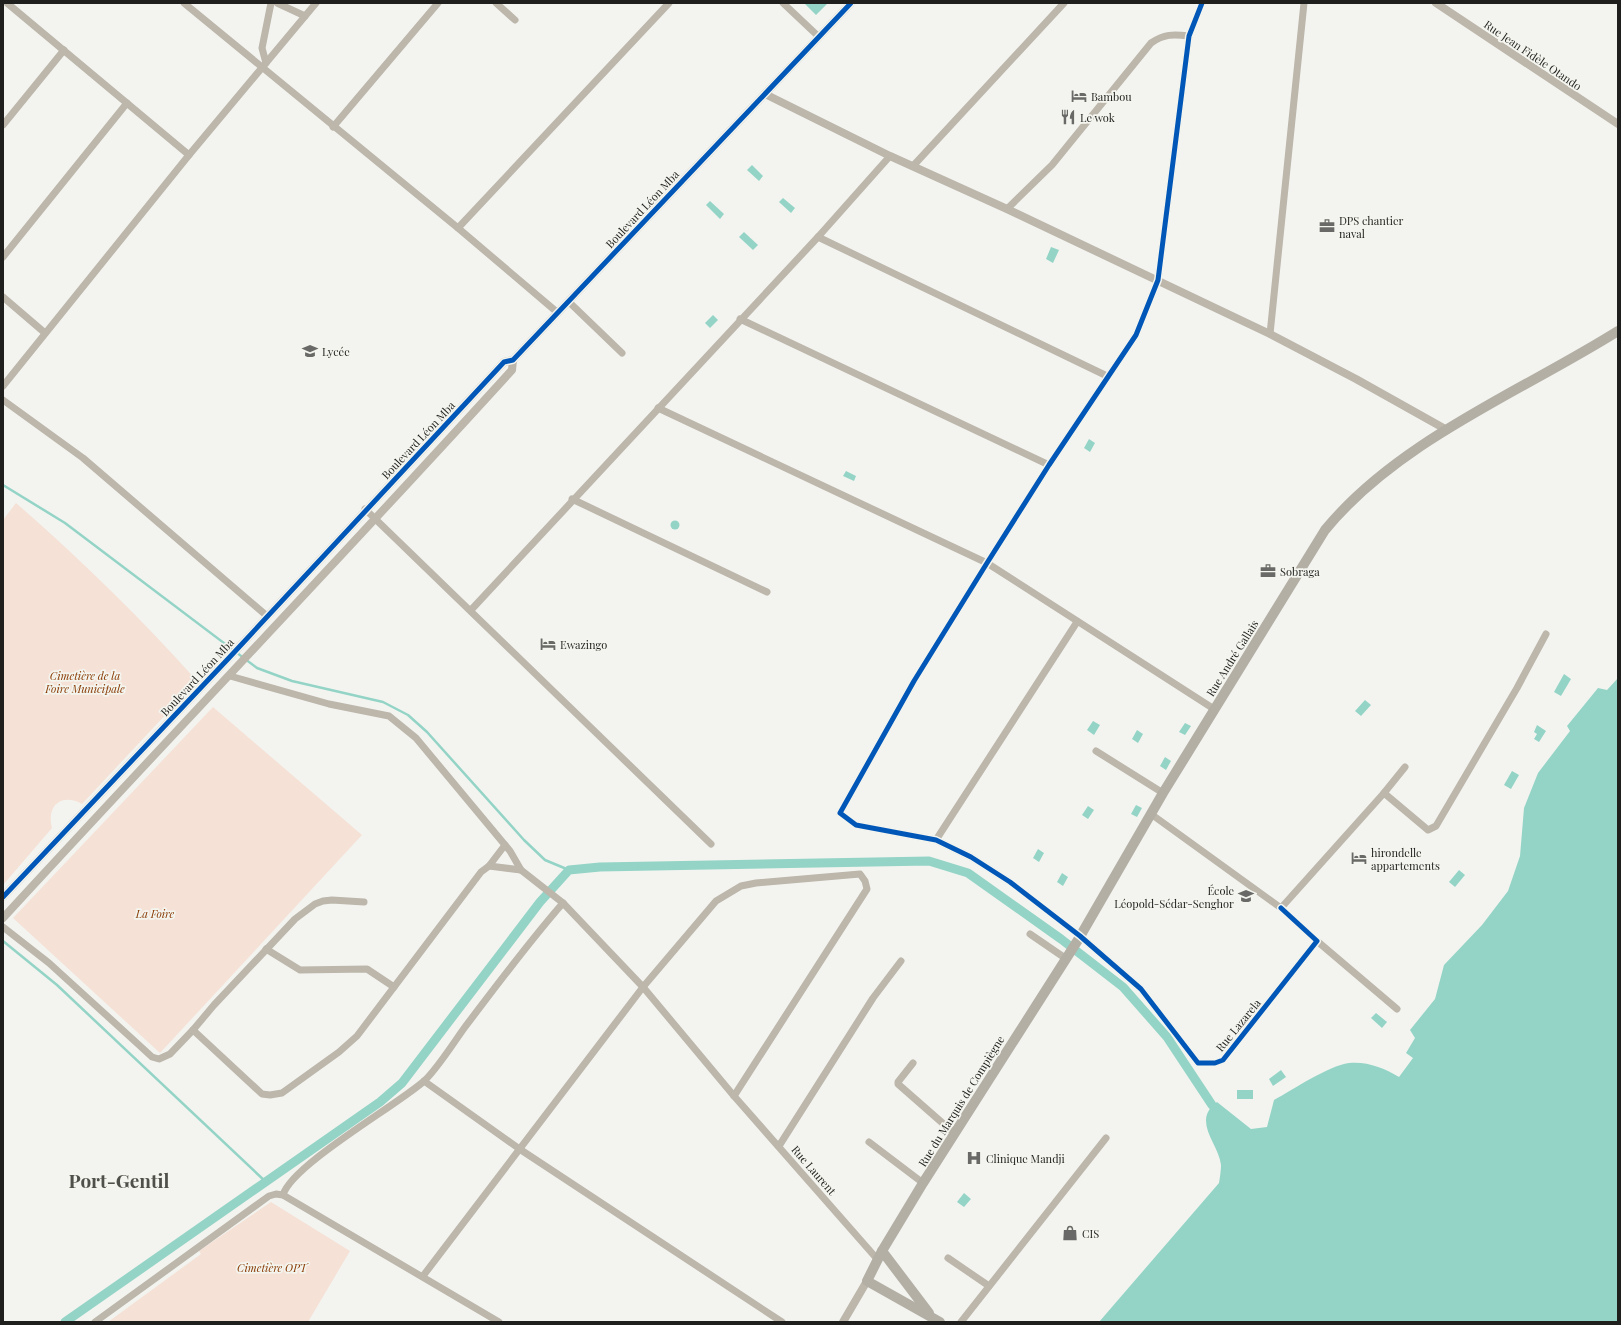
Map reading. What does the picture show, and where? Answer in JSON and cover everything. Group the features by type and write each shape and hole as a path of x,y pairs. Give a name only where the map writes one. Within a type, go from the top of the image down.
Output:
{"main road":[{"name":"Rue André Gallais","path":"1079,938 1163,793 1214,709 1246,662 1325,530 1340,513 1395,464 1447,430 1576,357 1618,331"},
{"name":"Rue du Marquis de Compiègne","path":"867,1281 880,1255 923,1184 1079,938"},
{"path":"880,1255 931,1316"},
{"path":"867,1281 940,1322"}],"street":[{"path":"7,3 189,155"},
{"path":"184,3 264,65 333,127 458,228 558,313"},
{"path":"264,65 262,48 271,3"},
{"path":"277,3 305,16"},
{"path":"3,386 189,155 316,3"},
{"path":"333,127 438,3"},
{"path":"496,3 515,20"},
{"path":"458,228 669,3"},
{"path":"783,3 819,37"},
{"name":"Boulevard Léon Mba","path":"3,897 228,660 365,509 504,362 513,360 851,3"},
{"path":"913,166 1064,3"},
{"path":"987,563 1107,376 1136,335 1158,280 1189,36 1202,3"},
{"path":"1270,334 1302,3"},
{"name":"Rue Jean Fidèle Otando","path":"1436,3 1618,124"},
{"path":"1007,209 1052,166 1151,43 1160,37 1170,34 1189,36"},
{"path":"3,126 64,50"},
{"path":"765,94 890,156 1007,209 1270,334 1356,378 1447,430"},
{"path":"3,257 127,102"},
{"path":"470,610 818,237 890,156"},
{"path":"818,237 1107,376"},
{"path":"3,297 45,333"},
{"path":"569,302 622,353"},
{"path":"740,319 1049,465"},
{"name":"Boulevard Léon Mba","path":"3,918 144,765 230,676 376,519 512,370 513,360"},
{"path":"3,400 83,458 267,616"},
{"path":"658,408 987,563 1214,709"},
{"path":"572,499 767,592"},
{"path":"365,509 711,844"},
{"name":"Rue Lazarela","path":"987,563 914,681 840,813 856,826 936,840 971,857 1010,882 1141,989 1198,1063 1206,1064 1223,1060 1317,941"},
{"path":"936,840 1077,622"},
{"path":"1384,792 1428,830 1436,826 1517,688 1546,634"},
{"name":"Rue Laurent","path":"230,676 329,704 389,716 416,738 505,845 521,870 560,901 643,987 778,1146 880,1255"},
{"path":"1096,751 1163,793"},
{"path":"1281,908 1405,768"},
{"path":"1151,814 1281,908 1317,941 1397,1009"},
{"path":"193,1030 262,1094 276,1095 282,1093 339,1052 357,1036 481,872 489,866 505,845"},
{"path":"489,866 521,870"},
{"path":"423,1276 521,1150 643,987 716,901 741,886 756,883 860,874 866,881 867,889 734,1096"},
{"path":"3,927 48,963 152,1057 159,1059 164,1058 193,1030 295,918 315,904 332,900 364,902"},
{"path":"283,1195 285,1189 293,1178 424,1081 560,901"},
{"path":"1030,934 1066,957"},
{"path":"266,949 300,970 366,969 394,987"},
{"path":"778,1146 873,998 901,961"},
{"path":"913,1063 898,1084 955,1134"},
{"path":"424,1081 521,1150 782,1322"},
{"path":"961,1322 1106,1138"},
{"path":"869,1142 923,1184"},
{"path":"95,1322 269,1196 276,1194 283,1195 499,1322"},
{"path":"948,1258 990,1286"},
{"path":"843,1322 867,1281"}],"green space":[{"name":"Cimetière de la Foire Municipale","path":"16,503 109,589 154,634 197,681 82,804 68,800 57,803 51,813 52,828 3,885 3,520"},
{"name":"La Foire","path":"213,707 362,835 160,1053 13,918"},
{"name":"Cimetière OPT","path":"271,1202 350,1251 308,1322 108,1322 201,1254 199,1251"}],"shaded area":[{"path":"804,3 828,3 816,15"},
{"path":"752,165 763,176 759,181 747,170"},
{"path":"783,198 795,208 791,213 779,202"},
{"path":"710,201 724,214 720,219 706,205"},
{"path":"744,232 758,245 753,250 739,237"},
{"path":"1051,247 1059,250 1053,263 1046,259"},
{"path":"713,315 718,320 710,328 705,323"},
{"path":"1089,439 1095,443 1090,452 1084,448"},
{"path":"846,471 856,476 854,481 843,476"},
{"path":"675,520 680,525 675,530 670,525"},
{"path":"1564,674 1571,679 1561,696 1554,692"},
{"path":"1618,678 1618,1322 1099,1322 1219,1183 1221,1165 1206,1125 1206,1117 1210,1109 1217,1102 1251,1129 1267,1127 1274,1100 1331,1068 1349,1063 1362,1063 1382,1068 1399,1077 1413,1058 1406,1053 1415,1038 1410,1030 1435,999 1444,965 1482,925 1508,891 1520,856 1524,808 1538,773 1570,731 1567,726 1598,688 1607,690"},
{"path":"1365,700 1371,705 1361,716 1355,711"},
{"path":"1093,721 1100,725 1094,735 1087,730"},
{"path":"1185,723 1191,726 1185,735 1179,732"},
{"path":"1537,725 1546,731 1539,742 1534,739 1537,734 1534,732"},
{"path":"1137,730 1143,734 1138,743 1132,739"},
{"path":"1165,757 1171,761 1166,770 1160,766"},
{"path":"1512,771 1519,775 1511,789 1504,785"},
{"path":"1136,805 1142,808 1137,817 1131,814"},
{"path":"1088,806 1094,810 1088,819 1082,815"},
{"path":"1038,849 1044,853 1039,862 1033,858"},
{"path":"1459,870 1465,875 1455,887 1449,882"},
{"path":"1062,873 1068,877 1063,886 1057,882"},
{"path":"1376,1013 1387,1022 1382,1028 1371,1018"},
{"path":"1281,1070 1286,1077 1273,1086 1269,1079"},
{"path":"1237,1090 1253,1090 1253,1099 1237,1099"},
{"path":"964,1193 971,1199 964,1207 957,1202"}],"waterway":[{"path":"3,485 65,523 257,668 292,681 383,702 408,715 427,732 524,840 545,860 569,870"},
{"path":"65,1322 380,1102 402,1083 540,902 569,870 600,867 929,861 968,873 1061,939 1123,987 1167,1037 1212,1105"},
{"path":"3,941 57,985 266,1182"}],"cycle path":[{"path":"3,897 227,660 504,362 513,360 851,3"},
{"path":"1202,3 1189,36 1158,280 1136,335 1049,465 987,563 914,681 840,813 856,825 936,840 971,857 1010,882 1080,936 1141,989 1198,1063 1215,1063 1223,1060 1317,941 1281,908"}],"place":[{"name":"Bambou","path":"1079,96"},
{"name":"Le wok","path":"1068,117"},
{"name":"DPS chantier naval","path":"1327,226"},
{"name":"Lycée","path":"310,351"},
{"name":"Sobraga","path":"1268,571"},
{"name":"Ewazingo","path":"548,644"},
{"name":"hirondelle appartements","path":"1359,858"},
{"name":"École Léopold-Sédar-Senghor","path":"1246,896"},
{"name":"Clinique Mandji","path":"974,1158"},
{"name":"CIS","path":"1070,1233"}],"district":[{"name":"Port-Gentil","path":"119,1180"}]}
